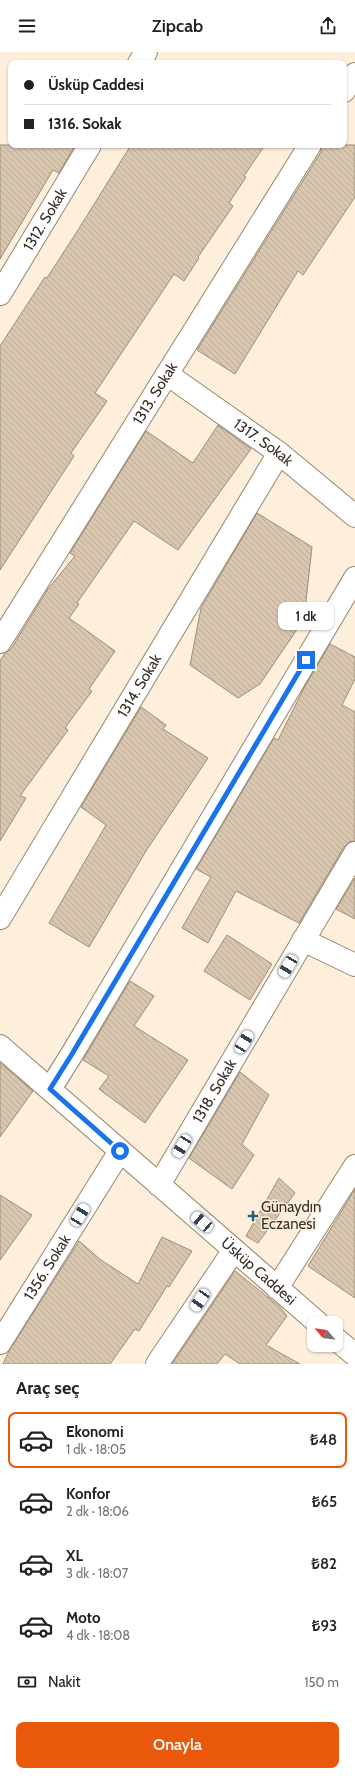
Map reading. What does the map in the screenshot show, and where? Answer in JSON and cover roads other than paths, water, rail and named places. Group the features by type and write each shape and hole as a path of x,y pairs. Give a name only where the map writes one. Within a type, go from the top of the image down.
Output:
{"street":[{"path":"347,86 355,74"},
{"name":"1312. Sokak","path":"0,294 88,148"},
{"name":"1313. Sokak","path":"0,642 308,148"},
{"name":"1317. Sokak","path":"167,374 279,453 355,516"},
{"name":"1314. Sokak","path":"0,918 279,453"},
{"path":"50,1089 355,578"},
{"name":"1318. Sokak","path":"159,1185 355,853"},
{"path":"303,940 355,965"},
{"name":"Üsküp Caddesi","path":"0,1046 310,1316"},
{"name":"1356. Sokak","path":"0,1343 120,1151"},
{"path":"277,1288 355,1166"},
{"path":"157,1364 234,1250"},
{"path":"343,1348 350,1357"}],"place":[{"name":"Günaydın Eczanesi","path":"253,1216"}]}
